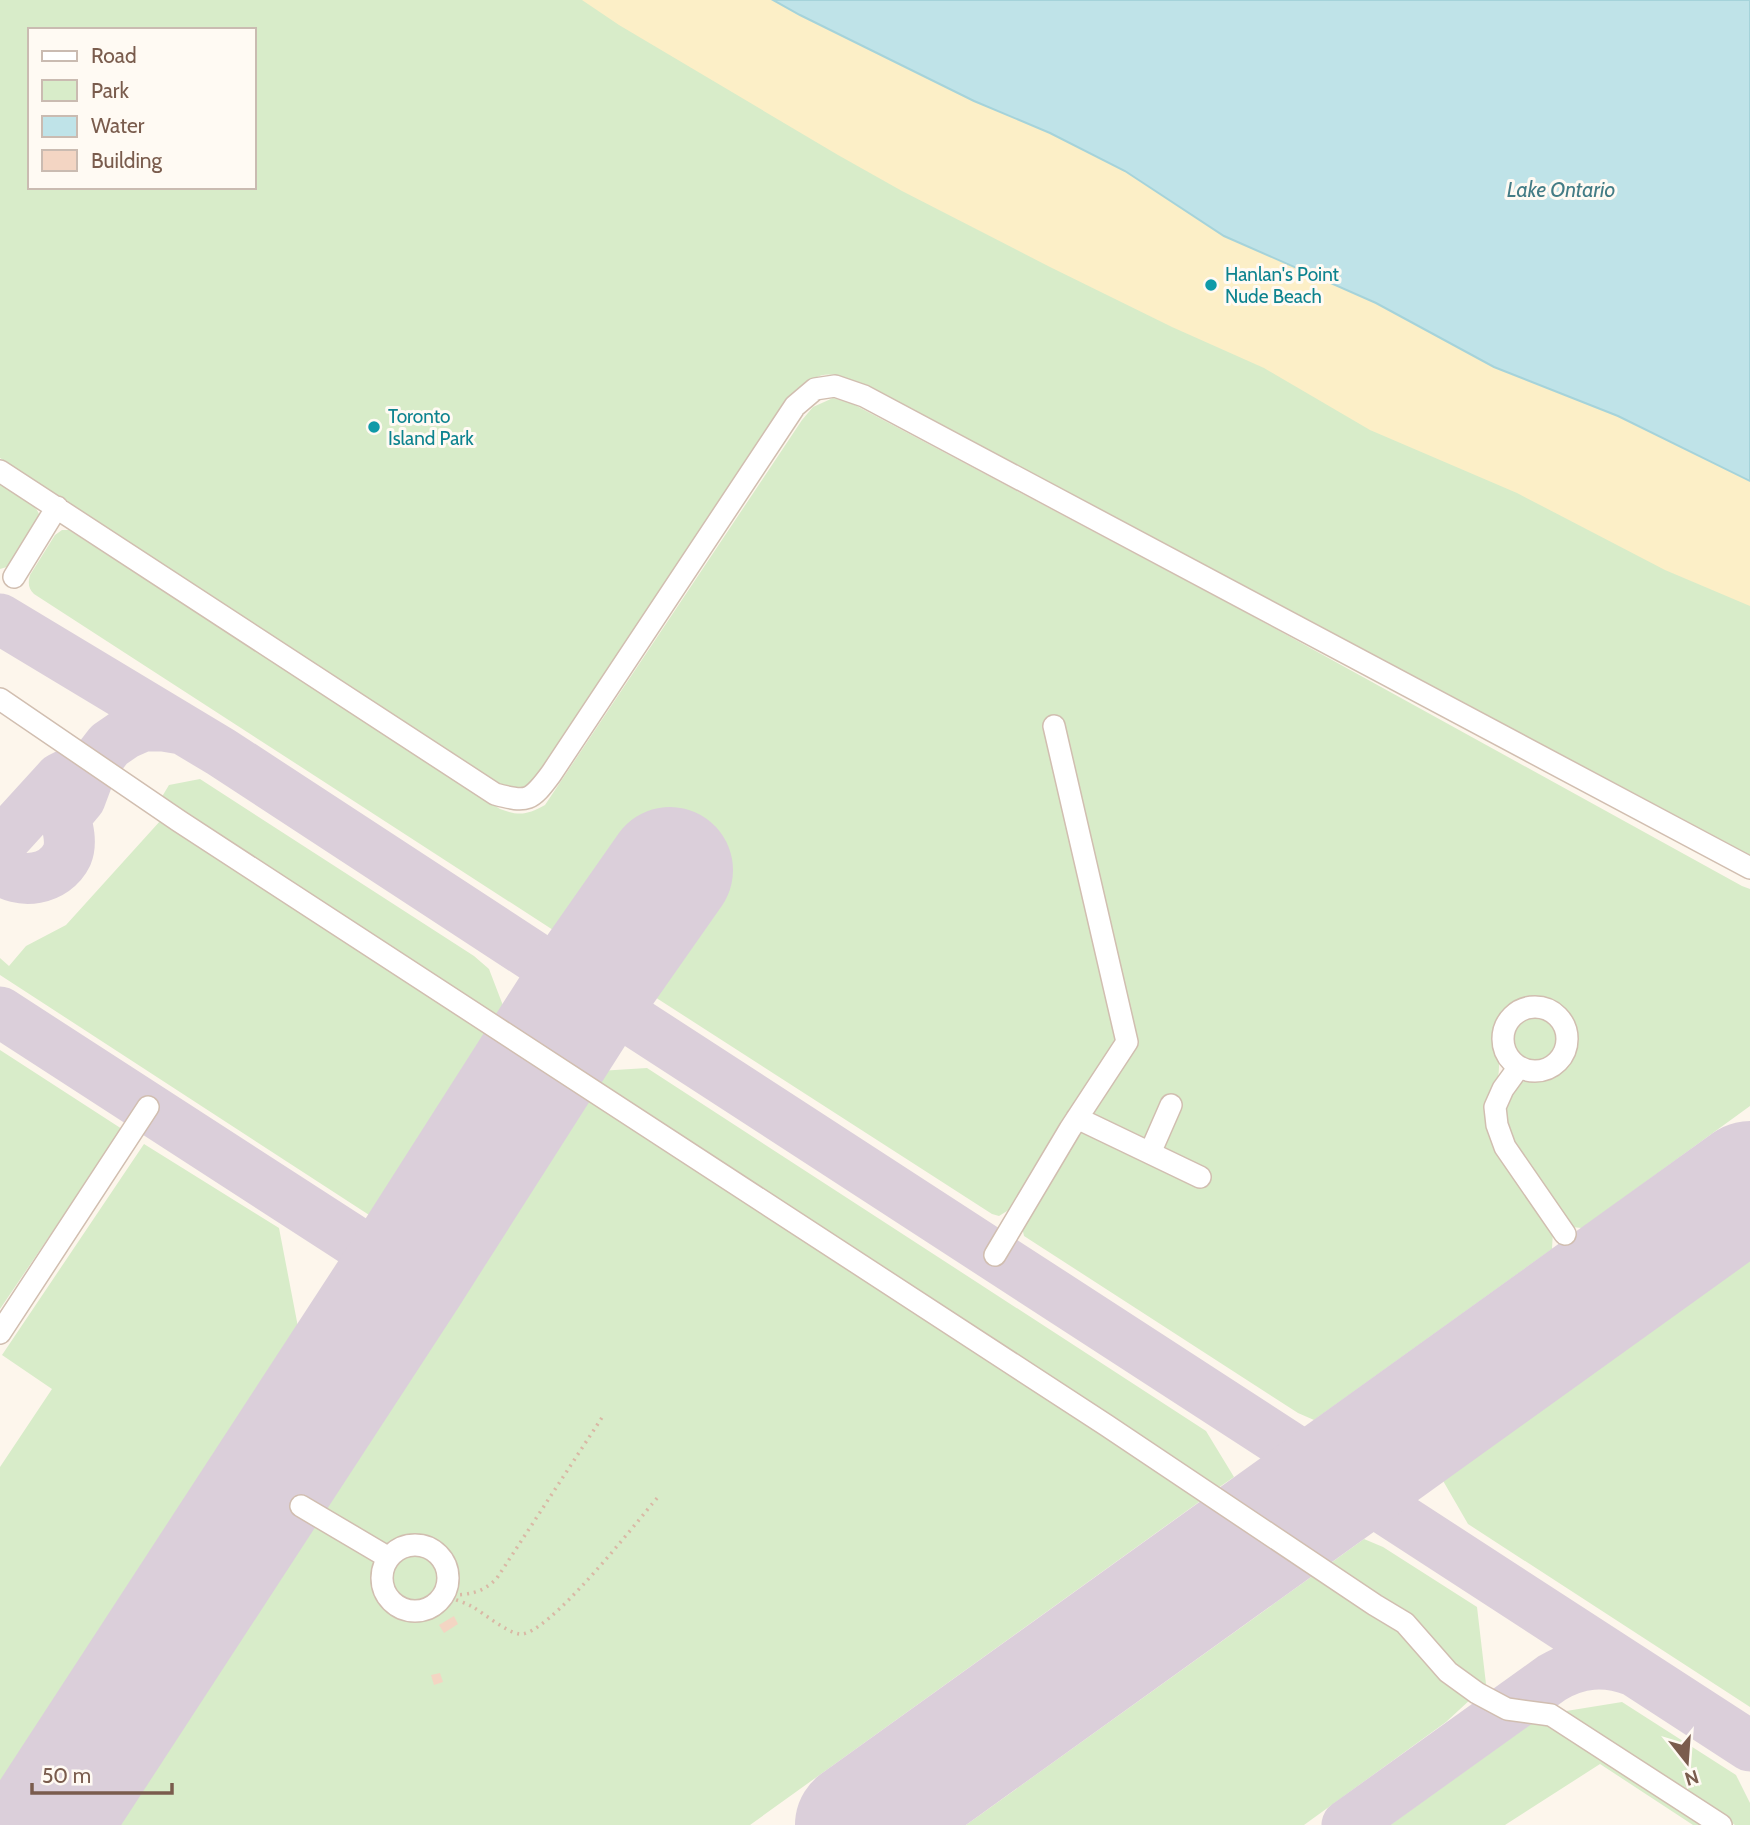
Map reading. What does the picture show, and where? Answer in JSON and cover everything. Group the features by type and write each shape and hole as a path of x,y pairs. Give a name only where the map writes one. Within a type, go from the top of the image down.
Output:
{"lane":[{"path":"0,471 495,794 518,800 536,794 551,774 795,406 815,389 835,386 864,396 1750,868"},
{"path":"14,577 57,508"},
{"path":"0,699 190,828 1405,1623 1448,1672 1477,1693 1507,1709 1551,1715 1721,1825"},
{"path":"995,1255 1077,1118 1127,1042 1054,726"},
{"path":"1519,1067 1503,1089 1495,1107 1497,1125 1505,1147 1565,1234"},
{"path":"1150,1153 1171,1105"},
{"path":"0,1332 148,1107"},
{"path":"1077,1118 1200,1177"},
{"path":"301,1506 389,1559"},
{"path":"418,1545 438,1554 448,1573 448,1584 443,1595 437,1603 428,1608 417,1610 397,1605 384,1589 382,1578 389,1559 397,1550 407,1546 418,1545"}],"path":[{"path":"443,1595 468,1595 480,1591 497,1578 603,1416"},
{"path":"443,1595 470,1606 507,1629 520,1634 529,1633 548,1620 591,1577 658,1497"}],"green space":[{"name":"Toronto Island Park","path":"0,0 773,0 974,101 1050,133 1125,171 1494,367 1618,416 1750,481 1750,855 867,386 837,375 813,379 794,394 538,779 519,789 505,787 0,458"},
{"path":"833,398 853,404 1245,612 1750,889 1750,1106 1582,1228 1571,1227 1512,1149 1553,1231 1552,1249 1314,1420 1298,1413 1024,1236 1012,1208 999,1216 992,1214 644,990 642,985 706,888 635,841 570,941 34,594 29,585 30,575 55,535 62,530 69,530 500,809 513,813 528,813 545,805 802,420 813,407","holes":["1536,1001 1561,1011 1569,1021 1573,1035 1572,1051 1566,1063 1556,1071 1521,1083 1511,1092 1501,1114 1512,1147 1490,1103 1499,1072 1497,1031 1501,1020 1511,1008 1523,1002"]},
{"path":"0,483 30,502 40,518 10,566 0,569"},
{"path":"200,779 474,956 489,969 509,1027 164,802 163,795 169,785"},
{"path":"161,820 494,1036 498,1048 383,1224 0,975 0,958 9,966 26,946 66,925"},
{"path":"1535,1015 1552,1022 1559,1039 1552,1056 1535,1063 1518,1056 1511,1039 1518,1022"},
{"path":"0,1050 122,1129 0,1309"},
{"path":"647,1068 1206,1431 1234,1477 1218,1488 583,1072"},
{"path":"578,1091 1206,1497 750,1825 96,1825 566,1097"},
{"path":"144,1144 279,1228 303,1353 0,1820 0,1467 52,1389 2,1355"},
{"path":"1750,1260 1750,1707 1468,1524 1442,1479"},
{"path":"1364,1539 1383,1547 1477,1607 1486,1684 1484,1687 1328,1565"},
{"path":"1314,1575 1399,1628 1472,1698 1446,1722 1304,1825 966,1825"},
{"path":"1622,1702 1736,1775 1750,1803 1750,1825 1735,1825 1560,1712"},
{"path":"1539,1718 1708,1825 1693,1825 1600,1764 1505,1825 1390,1825"}],"sand":[{"name":"Hanlan's Point Nude Beach","path":"582,0 773,0 974,101 1050,133 1125,171 1224,236 1376,303 1494,367 1618,416 1750,481 1750,606 1665,570 1517,493 1370,430 1264,368 1172,327 902,191 619,25"}],"water":[{"name":"Lake Ontario","path":"773,0 1750,0 1750,481 1618,416 1494,367 1376,303 1224,236 1125,171 1050,133 974,101"}],"building":[{"path":"454,1616 458,1624 444,1633 439,1625"},
{"path":"440,1673 443,1682 434,1685 431,1675"}],"taxiway":[{"path":"0,619 221,752 1750,1746"},
{"path":"0,868 8,874 26,878 36,878 54,870 67,855 69,846 65,817 80,799 92,767 109,745 143,726 182,729"},
{"path":"0,844 60,778 82,767"},
{"path":"0,1012 405,1274"},
{"path":"1347,1825 1552,1678 1592,1664 1613,1665 1634,1671"}],"runway":[{"path":"46,1825 405,1274 586,990 670,870"},
{"path":"858,1825 1750,1184"}],"place":[{"name":"Hanlan's Point Nude Beach","path":"1211,285"},
{"name":"Toronto Island Park","path":"374,427"}]}
